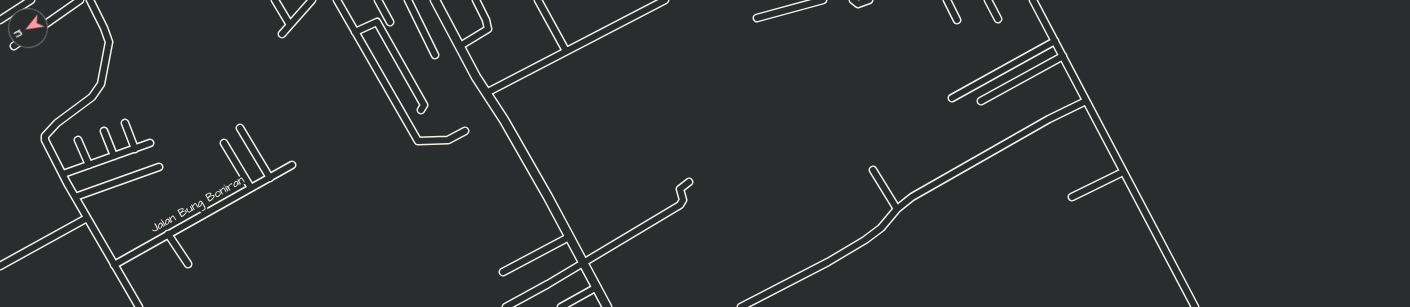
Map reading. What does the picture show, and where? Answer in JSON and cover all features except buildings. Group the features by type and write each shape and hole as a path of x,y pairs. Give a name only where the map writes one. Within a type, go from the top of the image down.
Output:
{"street":[{"path":"0,20 31,0"},
{"path":"48,22 80,0"},
{"path":"90,0 104,28 109,42 107,60 101,84 92,97 57,123 45,136 46,144 138,306"},
{"path":"275,0 290,26"},
{"path":"336,0 418,142 448,140 465,131"},
{"path":"378,0 390,22"},
{"path":"408,0 435,55"},
{"path":"435,0 486,93 517,142 607,307"},
{"path":"460,46 488,29 486,20 476,0"},
{"path":"538,0 566,51"},
{"path":"486,93 666,0"},
{"path":"757,18 823,0"},
{"path":"853,0 858,4 869,0"},
{"path":"947,0 957,20"},
{"path":"988,0 998,18"},
{"path":"1033,0 1195,307"},
{"path":"282,34 308,2"},
{"path":"355,32 377,22 424,105 422,110"},
{"path":"952,98 1055,40"},
{"path":"981,101 1063,56"},
{"path":"741,307 826,263 878,231 897,209 912,197 1049,119 1086,101"},
{"path":"125,123 135,149"},
{"path":"240,128 270,178"},
{"path":"104,131 114,156"},
{"path":"78,140 89,165"},
{"path":"63,174 150,143"},
{"path":"224,143 251,188"},
{"name":"Jalan Bung Boniran","path":"114,265 292,165"},
{"path":"75,197 159,167"},
{"path":"873,170 897,209"},
{"path":"1072,197 1123,172"},
{"path":"506,307 680,205 683,200 680,189 689,182"},
{"path":"0,266 87,218"},
{"path":"168,234 188,264"},
{"path":"503,272 569,237"},
{"path":"561,307 597,287"}]}
